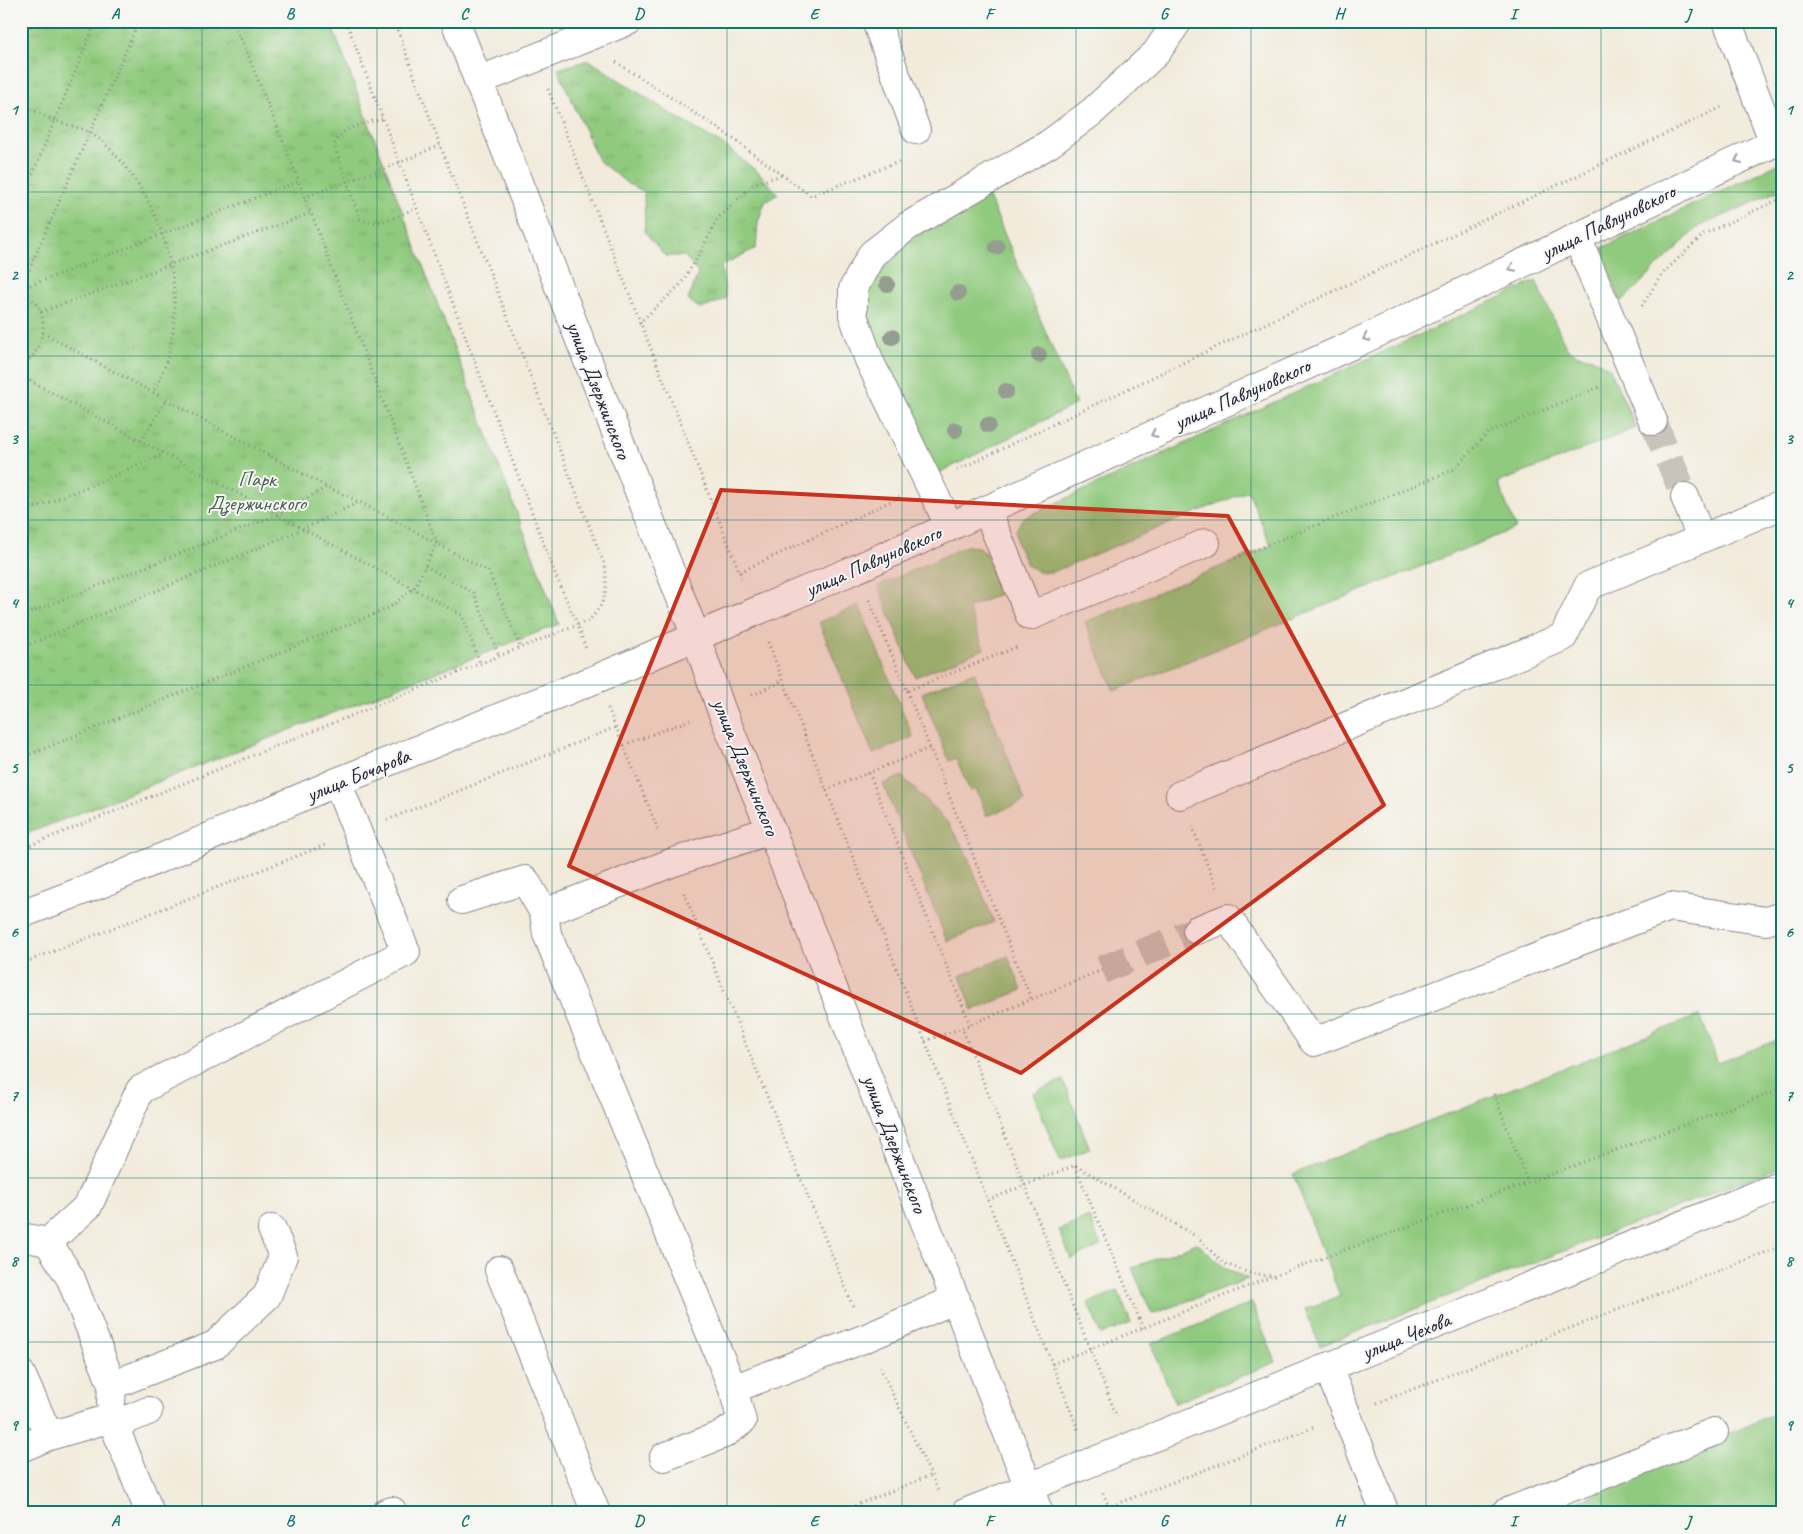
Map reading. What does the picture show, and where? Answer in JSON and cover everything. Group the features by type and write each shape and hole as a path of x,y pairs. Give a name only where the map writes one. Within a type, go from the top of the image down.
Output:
{"street":[{"name":"улица Дзержинского","path":"455,21 696,637 721,709 771,830 1039,1513"},
{"path":"478,81 628,21"},
{"path":"876,21 916,130"},
{"path":"950,527 869,360 852,315 853,289 872,254 908,226 1049,144 1092,112 1156,53 1178,21"},
{"path":"1727,21 1754,92 1778,141"},
{"name":"улица Павлуновского","path":"696,637 950,527 1354,344 1778,141"},
{"path":"1577,237 1653,421"},
{"path":"1685,497 1701,538"},
{"path":"1180,795 1563,637 1588,586 1782,505"},
{"path":"987,510 1030,616 1206,543"},
{"name":"улица Бочарова","path":"21,914 103,884 337,782 696,637"},
{"path":"48,1242 88,1206 140,1090 406,952 337,782"},
{"path":"544,913 671,863 771,830"},
{"path":"462,900 525,880 544,913 547,934 732,1388 742,1422 724,1434 664,1457"},
{"path":"1198,930 1228,918 1314,1042 1670,908 1766,921 1782,916"},
{"name":"улица Чехова","path":"965,1513 1782,1185"},
{"path":"112,1385 215,1345 267,1296 283,1256 272,1229"},
{"path":"21,1237 48,1242 71,1280 112,1385 112,1421 150,1513"},
{"path":"498,1270 596,1513"},
{"path":"732,1388 866,1338 956,1300"},
{"path":"1328,1368 1384,1513"},
{"path":"21,1374 49,1436"},
{"path":"21,1448 49,1436 148,1411"},
{"path":"1505,1513 1714,1432"}],"path":[{"path":"21,30 45,21"},
{"path":"21,202 96,21"},
{"path":"21,289 139,21"},
{"path":"21,758 389,608 414,588 437,543 299,181 243,43 232,21"},
{"path":"346,21 556,576 578,626 596,679 866,1338 932,1475 941,1498"},
{"path":"21,849 480,663 578,626 596,614 605,599 607,582 605,566 440,145 394,21"},
{"path":"586,38 620,66 721,130 811,196 911,157 916,130"},
{"path":"535,58 1109,1507"},
{"path":"740,572 1754,92"},
{"path":"21,106 90,132 115,154 138,183 155,214 171,264 175,302 173,337 163,375 153,392"},
{"path":"382,119 344,130 338,136 334,145 360,219 367,223 377,223 416,208"},
{"path":"304,197 399,163 440,145"},
{"path":"639,322 680,285 699,255 718,218 754,184 782,175"},
{"path":"21,289 299,181"},
{"path":"1620,341 1662,274 1704,234 1782,198"},
{"path":"42,312 311,212"},
{"path":"21,289 34,301 42,312 43,333 38,350 21,366"},
{"path":"43,333 326,487 360,502 488,571 521,648"},
{"path":"21,376 462,615 480,663"},
{"path":"140,441 166,399"},
{"path":"21,513 107,479 163,453"},
{"path":"21,616 276,514 326,487"},
{"path":"21,648 303,529 360,502"},
{"path":"425,566 474,593 500,656"},
{"path":"908,691 1032,999"},
{"path":"21,964 358,832 616,727"},
{"path":"826,790 930,748"},
{"path":"869,773 970,1024"},
{"path":"1193,829 1228,918"},
{"path":"925,1041 962,1028 1102,970"},
{"path":"962,1028 1129,1448"},
{"path":"1052,1364 1274,1276 1782,1089"},
{"path":"1494,1094 1528,1183"},
{"path":"988,1200 1075,1165"},
{"path":"1075,1165 1197,1237 1223,1263 1252,1274 1274,1276"},
{"path":"1075,1165 1143,1328"},
{"path":"1093,1513 1782,1246"},
{"path":"836,1513 932,1475"}],"highlighted area":[{"path":"721,490 1228,516 1384,805 1021,1073 569,866"}],"green space":[{"name":"Парк Дзержинского","path":"21,21 330,21 559,624 21,836"},
{"path":"589,60 668,112 725,146 759,173 778,194 765,202 758,222 756,248 721,266 726,299 701,309 688,300 698,273 685,256 665,256 645,232 644,191 628,184 598,160 558,69"},
{"path":"1782,162 1782,189 1697,228 1621,302 1600,249"},
{"path":"986,190 1076,404 935,475 880,364 863,299 874,273 887,257 968,199"},
{"path":"1536,281 1567,349 1578,355 1592,358 1610,369 1636,428 1498,483 1516,528 1114,691 1085,622 1271,546 1248,491 1052,572 1039,572 1027,565 1017,544 1016,530 1022,519"},
{"path":"966,546 980,547 988,557 1004,592 968,608 984,649 915,677 878,586"},
{"path":"859,605 913,737 873,754 819,622"},
{"path":"974,672 1025,801 987,816 976,789 970,791 956,758 949,761 922,693"},
{"path":"902,776 947,822 964,848 994,922 947,941 883,784"},
{"path":"1008,956 1022,990 973,1010 960,976"},
{"path":"1700,1015 1718,1063 1782,1038 1782,1166 1320,1346 1305,1309 1340,1296 1293,1174"},
{"path":"1063,1080 1090,1149 1060,1161 1033,1093"},
{"path":"1089,1217 1101,1246 1071,1259 1059,1230"},
{"path":"1197,1243 1224,1267 1248,1279 1152,1314 1132,1268"},
{"path":"1118,1291 1131,1323 1101,1335 1088,1303"},
{"path":"1252,1303 1276,1362 1175,1403 1151,1344"},
{"path":"1782,1410 1782,1513 1557,1513 1557,1511"}],"tunnel":[{"path":"1653,421 1685,497"},
{"path":"1102,970 1197,930"}]}
